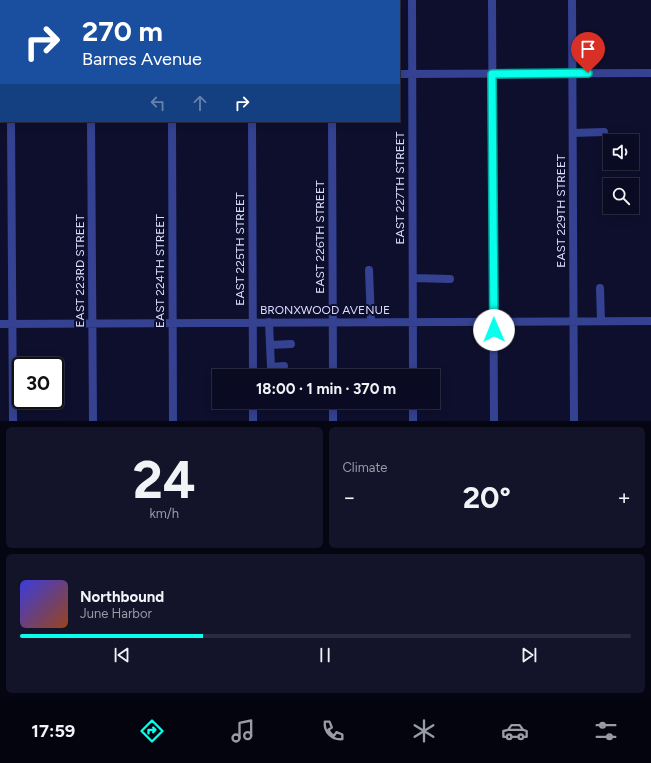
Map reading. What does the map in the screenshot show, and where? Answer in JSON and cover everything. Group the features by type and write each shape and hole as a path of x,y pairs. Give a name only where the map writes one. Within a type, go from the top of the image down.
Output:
{"street":[{"name":"EAST 227TH STREET","path":"412,0 413,369"},
{"path":"492,0 494,421"},
{"name":"EAST 229TH STREET","path":"572,0 574,421"},
{"path":"400,74 651,73"},
{"path":"11,122 13,421"},
{"name":"EAST 223RD STREET","path":"91,122 93,421"},
{"name":"EAST 224TH STREET","path":"172,122 173,421"},
{"name":"EAST 225TH STREET","path":"252,122 253,369"},
{"name":"EAST 226TH STREET","path":"332,122 333,369"},
{"path":"572,133 604,132"},
{"path":"369,270 371,322"},
{"path":"413,278 450,279"},
{"path":"600,288 601,321"},
{"name":"BRONXWOOD AVENUE","path":"0,324 651,321"},
{"path":"269,322 271,366 284,366"},
{"path":"270,345 291,344"},
{"path":"253,409 253,421"},
{"path":"333,409 333,421"},
{"path":"413,409 413,421"}],"route":[{"path":"494,330 492,74 588,73"}]}
